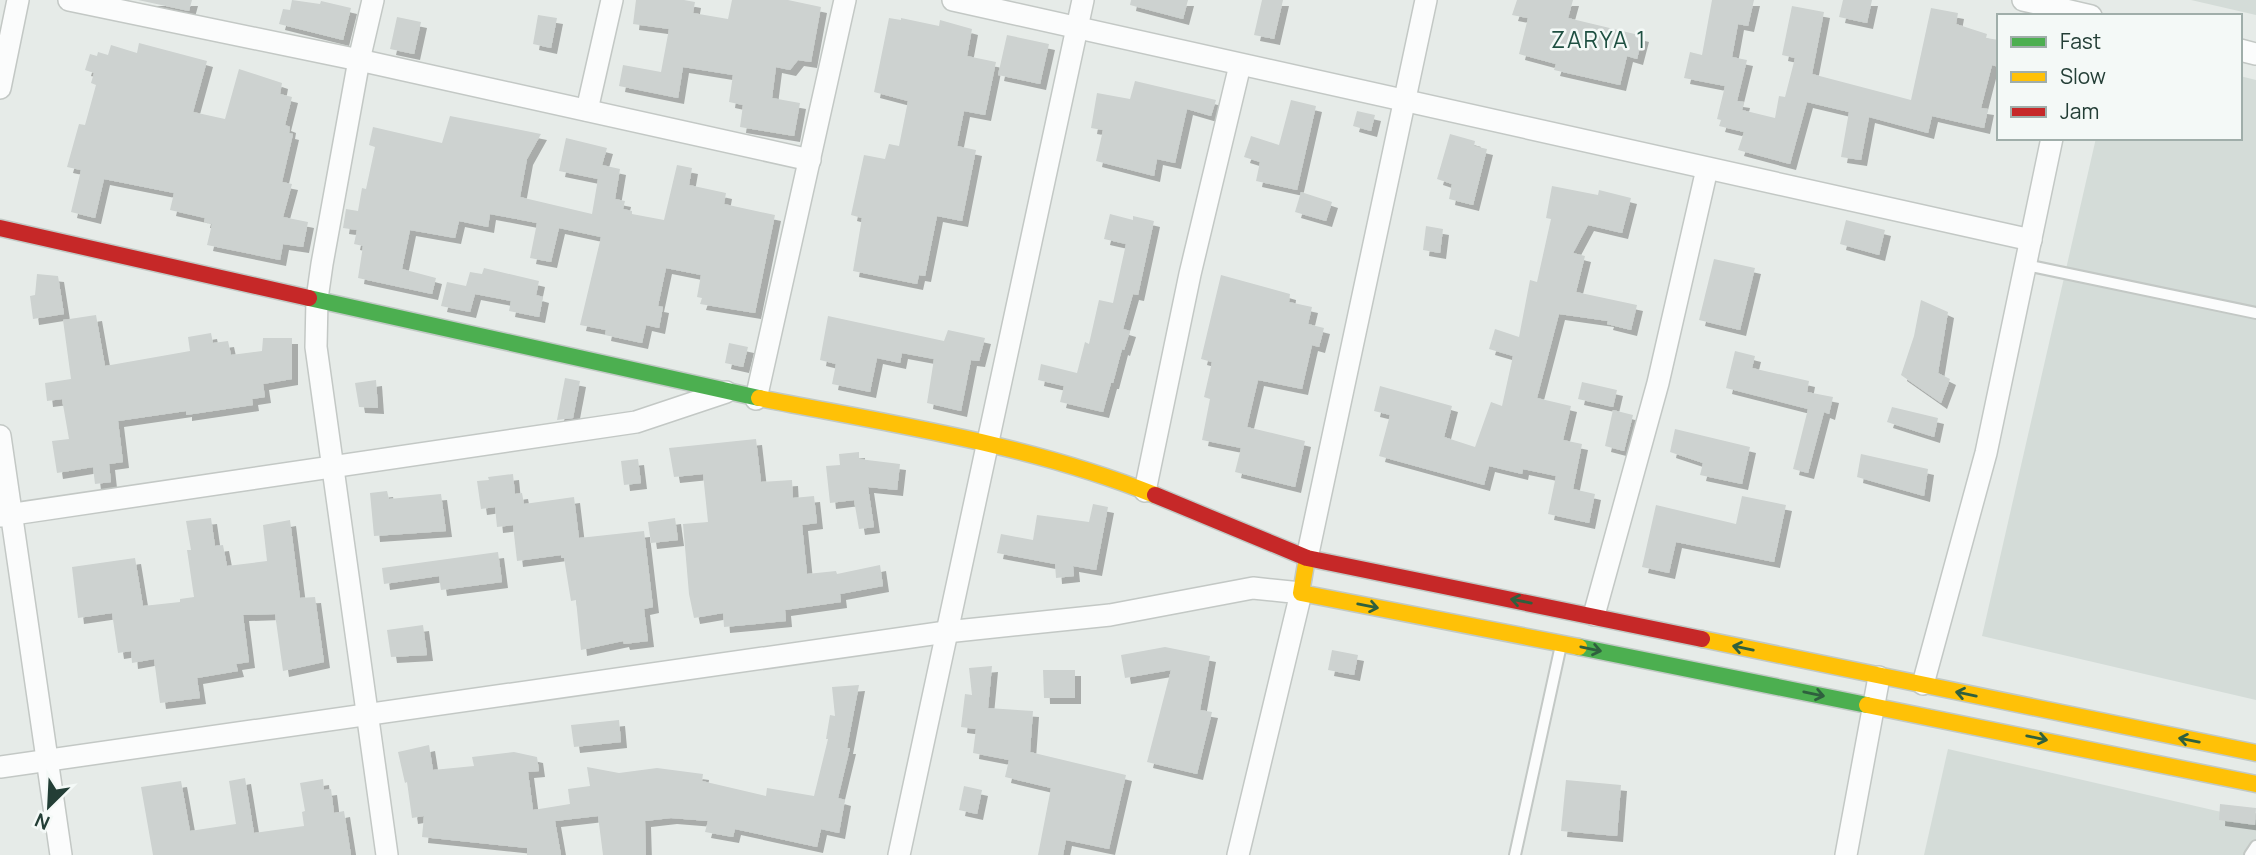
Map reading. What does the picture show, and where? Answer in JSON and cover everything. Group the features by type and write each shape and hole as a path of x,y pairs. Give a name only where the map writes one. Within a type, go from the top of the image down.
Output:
{"street":[{"path":"0,88 18,0"},
{"path":"69,0 138,7 359,60 810,160"},
{"path":"373,0 359,60 317,299 316,347 387,855"},
{"path":"587,110 612,0"},
{"path":"756,399 845,0"},
{"path":"953,0 2031,240"},
{"path":"898,855 1083,0"},
{"path":"1238,855 1301,593 1426,0"},
{"path":"2023,0 2082,11"},
{"path":"1145,491 1190,274 1240,65"},
{"path":"1923,684 1986,453 2052,140"},
{"path":"1594,615 1658,383 1707,169"},
{"path":"0,228 756,399 988,443 1145,491 1307,558 2256,753"},
{"path":"5,515 636,422 726,392"},
{"path":"0,436 5,515 61,855"},
{"path":"0,767 946,632 1110,615 1253,588 1301,593 1562,643 2256,784"},
{"path":"1846,855 1879,677"}],"lane":[{"path":"2026,265 2256,313"},
{"path":"1515,855 1562,643"},
{"path":"2249,855 2256,846"}],"shaded area":[{"path":"2191,0 2256,0 2256,15"},
{"path":"2242,76 2256,80 2256,700 1982,636 2096,140 2242,140"},
{"path":"1948,749 2256,820 2256,855 1924,855"}],"building":[{"path":"138,0 192,0 189,11"},
{"path":"292,0 320,4 321,1 351,8 343,40 279,24 283,9 290,10"},
{"path":"636,0 695,2 693,13 728,19 732,0 788,0 821,7 811,62 798,60 790,70 776,67 772,98 800,103 794,136 740,127 743,105 729,102 733,75 683,67 678,98 619,86 623,65 661,72 669,29 633,24"},
{"path":"1131,0 1188,0 1183,19 1130,5"},
{"path":"1262,0 1283,0 1274,39 1254,35"},
{"path":"1517,0 1573,0 1568,18 1643,36 1637,59 1627,56 1620,85 1554,70 1556,64 1519,54 1528,18 1512,15"},
{"path":"1712,0 1754,0 1748,26 1738,24 1732,57 1747,60 1737,101 1744,102 1742,110 1775,118 1779,96 1785,97 1795,58 1782,55 1792,6 1824,12 1812,74 1911,100 1931,8 1958,13 1956,24 1987,34 1986,38 1997,40 1997,66 1992,65 1981,108 1988,109 1984,128 1932,116 1928,133 1869,117 1861,160 1841,157 1849,112 1807,102 1790,164 1738,150 1744,132 1719,126 1721,120 1717,119 1725,86 1684,78 1690,52 1702,55"},
{"path":"1843,0 1872,0 1867,23 1839,17"},
{"path":"538,15 557,18 551,48 533,44"},
{"path":"397,17 421,22 414,54 390,49"},
{"path":"889,18 939,26 940,20 972,29 967,56 996,62 985,115 964,111 957,146 976,150 962,221 937,216 925,276 919,275 917,284 853,271 862,218 851,215 864,155 885,159 889,144 899,146 908,101 874,92"},
{"path":"1007,35 1049,44 1040,84 998,75"},
{"path":"139,43 207,61 193,112 225,119 239,69 282,83 280,94 292,97 285,125 290,127 289,133 293,134 282,182 292,184 283,217 308,222 303,247 283,244 280,260 207,245 212,224 204,222 205,218 170,210 174,193 104,179 95,218 71,212 81,170 67,167 79,124 85,125 96,85 91,83 94,73 85,70 90,54 97,56 98,52 108,55 111,45 137,53"},
{"path":"1135,81 1216,100 1211,116 1187,109 1175,163 1157,159 1154,176 1096,161 1103,130 1091,128 1097,93 1130,99"},
{"path":"1291,100 1316,106 1297,190 1256,181 1260,162 1244,157 1251,136 1279,145"},
{"path":"1357,111 1375,115 1371,131 1353,126"},
{"path":"450,116 541,134 527,159 520,197 592,214 598,179 559,171 566,138 607,148 602,165 620,169 615,199 625,201 623,209 632,211 632,214 664,220 677,165 692,168 689,185 726,193 724,204 775,215 755,313 700,304 702,298 697,297 701,275 666,268 658,306 663,307 659,328 646,325 642,343 605,335 606,330 580,325 601,237 559,228 551,262 530,258 537,223 490,214 488,227 459,221 455,238 410,230 402,269 436,278 432,294 358,278 363,246 354,244 357,230 343,228 346,209 358,211 362,188 366,189 375,147 369,145 373,127 442,143"},
{"path":"1450,134 1475,141 1474,146 1487,149 1473,205 1449,199 1452,184 1437,179"},
{"path":"1552,186 1598,195 1599,190 1631,198 1622,233 1588,225 1573,253 1585,256 1576,292 1637,305 1631,330 1607,324 1608,321 1559,314 1537,398 1571,406 1563,440 1582,444 1573,489 1595,494 1589,523 1548,514 1556,476 1523,469 1522,474 1489,466 1484,485 1379,456 1390,415 1374,411 1380,386 1452,406 1444,437 1475,447 1491,402 1502,406 1513,356 1489,349 1495,329 1519,337 1530,280 1537,282 1551,219 1546,218"},
{"path":"1301,192 1332,202 1326,221 1295,212"},
{"path":"1110,214 1133,220 1133,216 1154,221 1138,295 1133,294 1123,329 1130,331 1103,412 1060,402 1064,386 1038,380 1041,364 1077,373 1085,342 1089,344 1099,300 1113,303 1126,244 1104,239"},
{"path":"1846,220 1885,230 1879,255 1840,244"},
{"path":"1426,226 1443,229 1440,253 1423,250"},
{"path":"1714,259 1755,268 1740,330 1699,320"},
{"path":"484,268 539,281 536,295 543,297 539,317 509,311 511,301 475,294 470,312 441,306 447,282 466,286 470,272 482,274"},
{"path":"37,274 58,276 64,314 33,319 30,296 35,295"},
{"path":"1221,275 1290,294 1289,302 1312,307 1308,324 1324,328 1319,347 1312,345 1302,389 1258,380 1247,427 1305,441 1295,487 1235,472 1241,448 1202,440 1210,399 1204,397 1212,362 1201,359"},
{"path":"1921,300 1948,312 1938,373 1950,379 1941,403 1901,375 1914,336"},
{"path":"96,315 105,366 190,351 188,337 211,333 213,343 228,341 231,355 262,351 263,338 292,338 292,379 263,384 265,397 252,399 253,405 118,421 123,462 109,464 111,482 95,484 93,467 57,473 52,441 69,439 62,399 47,401 45,383 71,379 63,320"},
{"path":"828,316 944,341 948,330 985,338 979,361 971,360 961,411 927,403 934,359 902,353 900,363 877,358 870,392 832,384 836,364 820,360"},
{"path":"729,343 748,347 743,367 725,363"},
{"path":"1735,351 1755,356 1752,368 1809,381 1807,392 1833,397 1829,414 1824,412 1808,473 1793,469 1808,409 1726,388"},
{"path":"565,378 580,381 573,418 557,420"},
{"path":"376,380 378,408 359,407 355,383"},
{"path":"1582,382 1617,390 1613,407 1578,399"},
{"path":"1892,407 1938,418 1934,437 1887,422"},
{"path":"1613,410 1633,415 1624,451 1605,446"},
{"path":"1675,429 1750,447 1742,484 1700,475 1703,463 1670,452"},
{"path":"756,439 761,482 792,480 793,498 814,496 817,523 802,525 807,574 836,571 837,574 880,565 883,586 840,594 841,602 785,610 786,621 724,627 723,613 694,618 689,594 683,524 708,522 703,474 674,477 669,448"},
{"path":"859,452 859,459 900,464 897,490 868,487 874,527 859,529 854,500 830,503 826,466 840,465 839,454"},
{"path":"1861,454 1928,469 1924,496 1857,477"},
{"path":"638,459 641,483 624,485 621,461"},
{"path":"513,474 515,494 522,493 524,504 574,497 579,538 644,531 653,607 644,609 648,641 624,644 623,641 581,650 576,600 571,601 564,558 561,558 561,555 517,561 513,525 497,527 495,507 481,509 477,481"},
{"path":"387,491 389,499 441,494 446,531 374,536 370,493"},
{"path":"1742,496 1786,505 1774,562 1676,542 1669,573 1642,567 1656,505 1736,524"},
{"path":"1093,504 1108,507 1096,570 1073,566 1074,576 1056,578 1055,564 997,553 1001,534 1033,540 1037,515 1089,522"},
{"path":"211,518 215,546 223,545 227,566 267,561 263,525 290,520 300,598 315,597 324,662 283,671 275,614 243,615 249,662 236,664 238,671 197,678 200,698 160,703 154,659 132,663 131,651 118,653 112,613 78,618 72,567 135,558 143,606 180,602 180,599 194,597 186,521"},
{"path":"675,518 678,540 651,543 648,522"},
{"path":"498,552 502,582 441,590 439,576 384,584 382,568"},
{"path":"423,625 427,655 391,657 387,630"},
{"path":"1165,647 1210,656 1200,710 1212,712 1197,774 1147,762 1171,670 1125,678 1121,655"},
{"path":"1332,650 1358,655 1354,675 1328,670"},
{"path":"992,666 988,708 1033,711 1030,752 1126,775 1109,849 1066,840 1063,855 1038,855 1051,788 1005,777 1009,760 973,753 976,729 961,727 965,694 972,695 969,668"},
{"path":"1043,670 1075,670 1075,698 1044,698"},
{"path":"859,685 847,748 850,748 838,798 845,800 839,833 821,829 817,847 735,829 733,837 705,832 708,821 671,818 645,821 646,855 603,855 598,816 555,821 561,855 527,855 527,848 422,837 424,816 412,818 407,782 405,783 398,752 429,745 433,770 474,766 472,757 514,752 537,757 539,771 528,772 533,810 570,804 568,789 590,786 587,767 619,773 657,768 703,774 702,781 766,796 767,788 814,796 828,739 830,715 835,716 832,687"},
{"path":"619,720 621,742 574,747 571,725"},
{"path":"245,778 254,833 304,826 302,812 305,811 300,783 323,779 324,790 331,789 334,813 344,811 351,855 153,855 141,787 181,781 190,831 236,824 229,781"},
{"path":"1566,780 1621,785 1617,836 1561,831"},
{"path":"964,786 982,790 977,814 959,810"},
{"path":"2220,804 2256,808 2255,825 2219,820"}],"traffic: fast":[{"path":"309,298 759,398"},
{"path":"1579,647 1867,705"}],"traffic: slow":[{"path":"759,398 1009,449 1107,477 1155,495"},
{"path":"1307,558 1301,593 1579,647"},
{"path":"1702,639 2256,753"},
{"path":"1867,705 2256,784"}],"traffic: jam":[{"path":"0,228 309,298"},
{"path":"1155,495 1307,558 1702,639"}],"district":[{"name":"ZARYA 1","path":"1599,40"}]}
